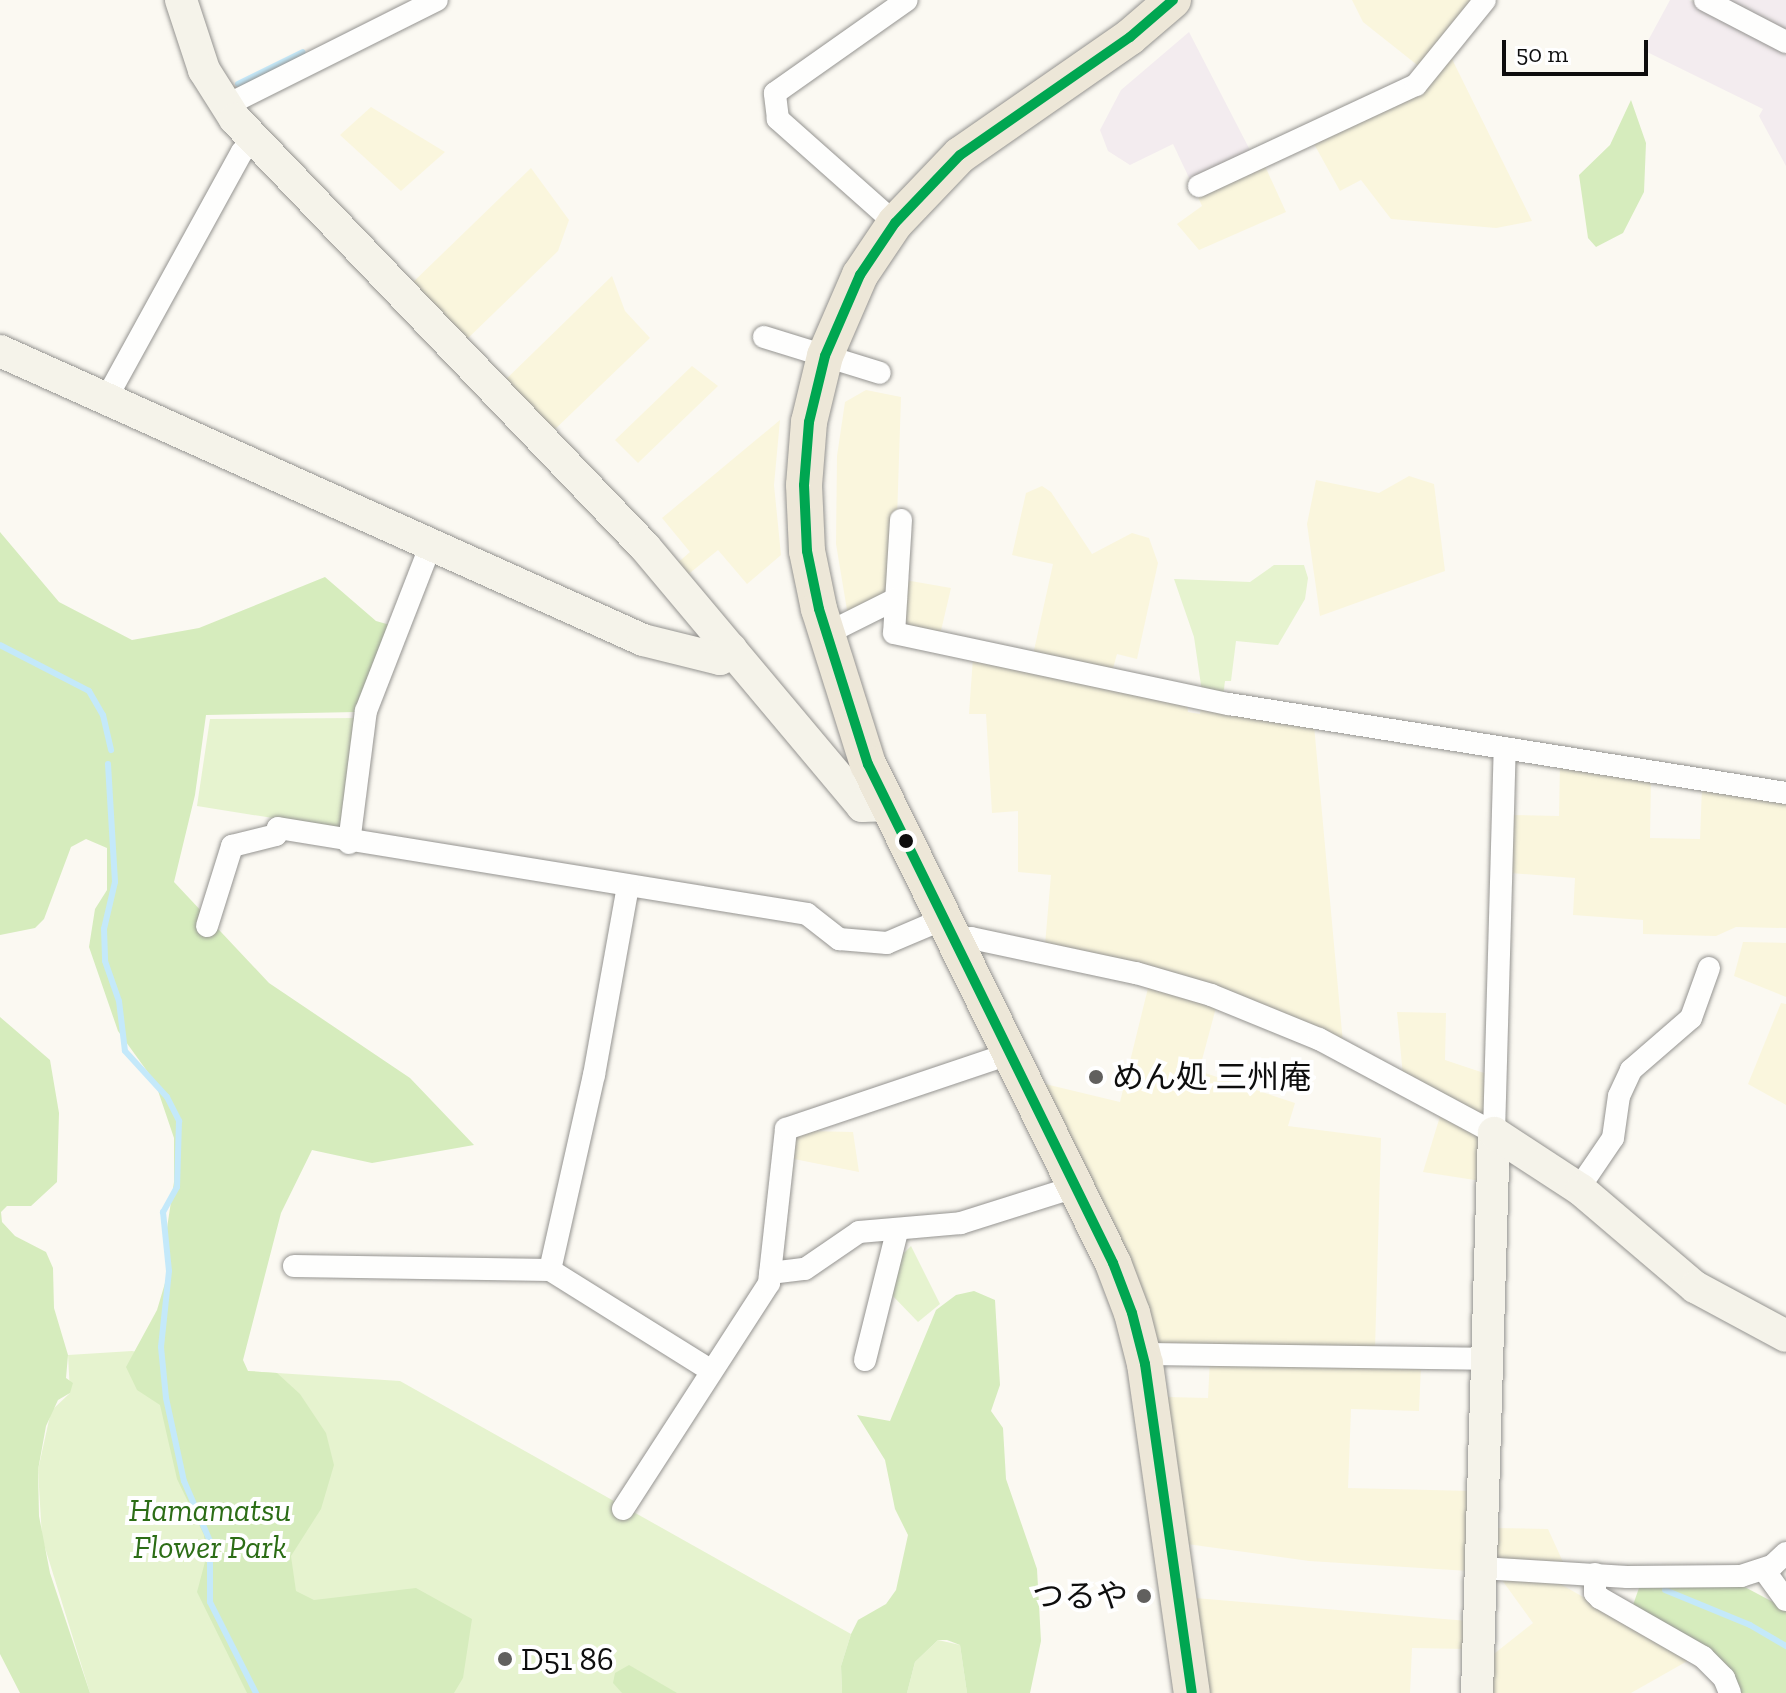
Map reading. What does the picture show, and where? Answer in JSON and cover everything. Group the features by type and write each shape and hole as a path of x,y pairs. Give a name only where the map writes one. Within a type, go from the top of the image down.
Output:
{"main road":[{"path":"1173,0 1130,37 960,155 895,223 860,275 825,356 809,422 804,485 807,551 826,634 885,805 1124,1288 1143,1354 1192,1693"}],"street":[{"path":"181,0 198,57 225,106 645,547 862,806 885,805"},
{"path":"225,106 437,0"},
{"path":"895,223 778,119 775,93 907,0"},
{"path":"1199,186 1416,85 1485,0"},
{"path":"1705,0 1786,42"},
{"path":"106,399 242,152 255,139"},
{"path":"764,337 880,373"},
{"path":"0,351 653,644 720,659 731,649"},
{"path":"901,520 894,633 1213,701 1786,793"},
{"path":"349,843 366,711 431,544"},
{"path":"826,634 896,599"},
{"path":"1477,1693 1505,748"},
{"path":"207,926 237,842 276,835 278,828 349,843 807,914 839,939 887,943 948,933 1136,973 1211,995 1319,1039 1494,1133 1579,1188 1695,1287 1786,1336"},
{"path":"550,1270 594,1075 628,886"},
{"path":"1579,1188 1613,1138 1619,1096 1631,1070 1691,1018 1709,968"},
{"path":"623,1509 769,1283 786,1129 1009,1054"},
{"path":"770,1273 805,1269 859,1232 897,1232 984,1218 1075,1187"},
{"path":"865,1360 897,1232"},
{"path":"294,1266 550,1270 710,1370"},
{"path":"1143,1354 1487,1359"},
{"path":"1481,1568 1595,1574 1741,1576 1764,1570 1786,1553"},
{"path":"1764,1570 1786,1600"},
{"path":"1595,1574 1595,1593 1600,1598 1703,1657 1724,1678 1730,1693"}],"shaded area":[{"path":"1352,0 1476,0 1421,68 1363,22"},
{"path":"1670,0 1689,0 1786,50 1786,166 1759,116 1763,109 1643,50"},
{"path":"1721,0 1786,0 1786,33"},
{"path":"1189,32 1252,154 1191,182 1173,144 1130,165 1108,151 1100,130 1121,90"},
{"path":"1450,55 1532,221 1496,228 1391,219 1361,180 1340,191 1313,142"},
{"path":"371,107 445,152 401,191 340,135"},
{"path":"1264,164 1286,212 1199,250 1177,224 1202,206 1197,195"},
{"path":"531,168 569,220 558,251 464,342 409,286"},
{"path":"612,276 625,311 650,338 551,433 502,383"},
{"path":"692,366 718,386 638,463 615,440"},
{"path":"866,390 901,397 897,519 890,589 848,616 836,544 837,456 845,402"},
{"path":"780,420 774,485 781,555 747,584 718,550 685,577 675,565 690,552 662,518"},
{"path":"1409,476 1434,484 1445,571 1320,616 1307,524 1316,480 1379,493"},
{"path":"1042,486 1051,492 1092,554 1132,533 1149,538 1158,563 1137,659 1117,654 1112,672 1033,655 1053,564 1012,555 1026,493"},
{"path":"905,580 951,588 940,635 902,623"},
{"path":"973,657 1187,703 1188,712 1200,714 1201,706 1314,725 1343,1043 1045,945 1051,875 1018,872 1018,811 992,813 986,714 969,714"},
{"path":"1560,764 1651,779 1650,838 1700,839 1702,787 1786,800 1786,928 1736,927 1716,936 1643,934 1643,920 1573,915 1575,878 1510,873 1512,815 1559,816"},
{"path":"1743,942 1786,943 1786,997 1734,976"},
{"path":"1149,984 1217,1004 1199,1071 1295,1103 1288,1126 1381,1138 1375,1349 1157,1343 1041,1083 1120,1102"},
{"path":"1781,1003 1786,1004 1786,1105 1748,1084"},
{"path":"1397,1012 1446,1013 1445,1060 1487,1074 1486,1115 1481,1118 1403,1076"},
{"path":"1441,1113 1478,1132 1481,1181 1423,1172"},
{"path":"810,1131 853,1132 859,1172 794,1159 796,1136"},
{"path":"1210,1359 1421,1365 1419,1411 1351,1409 1348,1488 1472,1491 1469,1571 1309,1561 1187,1544 1166,1397 1208,1398"},
{"path":"1494,1528 1548,1529 1563,1562 1497,1560"},
{"path":"1499,1576 1550,1578 1691,1659 1631,1693 1489,1693 1490,1657 1533,1623"},
{"path":"1195,1598 1468,1621 1467,1649 1412,1648 1410,1693 1208,1693"}],"green space":[{"path":"1631,100 1646,143 1644,192 1623,233 1596,247 1588,238 1579,175 1610,145"},
{"path":"0,532 59,602 132,640 199,628 325,577 376,621 390,625 357,712 206,715 195,795 174,882 269,983 410,1078 474,1145 372,1163 312,1150 281,1213 243,1360 248,1371 277,1373 300,1394 326,1433 334,1465 321,1509 291,1556 296,1591 314,1600 416,1588 472,1619 463,1678 454,1693 247,1693 197,1592 206,1558 204,1535 177,1479 160,1405 137,1390 126,1367 157,1310 168,1273 165,1241 174,1182 174,1138 155,1082 118,1031 89,947 95,909 107,890 107,848 86,839 71,847 44,919 35,928 0,935"},
{"path":"1274,565 1304,565 1308,578 1305,599 1278,645 1236,641 1231,681 1225,681 1223,696 1202,692 1194,637 1174,579 1250,582"},
{"path":"357,718 341,829 197,806 210,719"},
{"path":"0,1017 50,1060 59,1113 57,1182 31,1206 7,1206 1,1212 2,1222 15,1236 46,1252 53,1268 54,1308 68,1355 66,1378 73,1383 70,1393 58,1400 46,1426 38,1470 39,1516 50,1573 90,1693 20,1693 0,1654"},
{"path":"911,1246 940,1304 918,1322 889,1292 897,1260"},
{"path":"974,1291 995,1300 1000,1385 991,1411 1003,1428 1006,1479 1037,1569 1041,1641 1030,1693 967,1693 960,1645 938,1640 915,1662 907,1693 842,1693 841,1666 851,1634 858,1620 886,1604 896,1590 908,1535 895,1509 885,1460 857,1415 890,1421 936,1310 956,1295"},
{"name":"Hamamatsu Flower Park","path":"132,1351 248,1371 400,1381 851,1634 841,1666 842,1693 90,1693 42,1538 38,1470 51,1411 70,1393 68,1355"},
{"path":"1741,1585 1786,1609 1786,1693 1737,1693 1633,1605 1639,1588"},
{"path":"938,1640 960,1645 967,1693 907,1693 915,1662"},
{"path":"629,1665 677,1693 622,1693 613,1683 615,1673"}],"waterway":[{"path":"238,84 303,52"},
{"path":"0,645 89,691 103,715 111,750"},
{"path":"108,764 115,882 104,929 105,961 119,1001 125,1051 167,1097 179,1121 177,1187 163,1212 169,1271 161,1347 166,1398 184,1481 210,1541 210,1602 256,1693"},
{"path":"1665,1590 1750,1625 1786,1646"}],"transit line":[{"path":"1173,0 1130,37 960,155 895,223 860,275 825,356 809,422 804,485 807,551 819,609 868,764 1113,1263 1132,1313 1145,1364 1192,1693"}],"place":[{"name":"めん処 三州庵","path":"1096,1077"},
{"name":"つるや","path":"1144,1596"},
{"name":"D51 86","path":"505,1659"}]}
